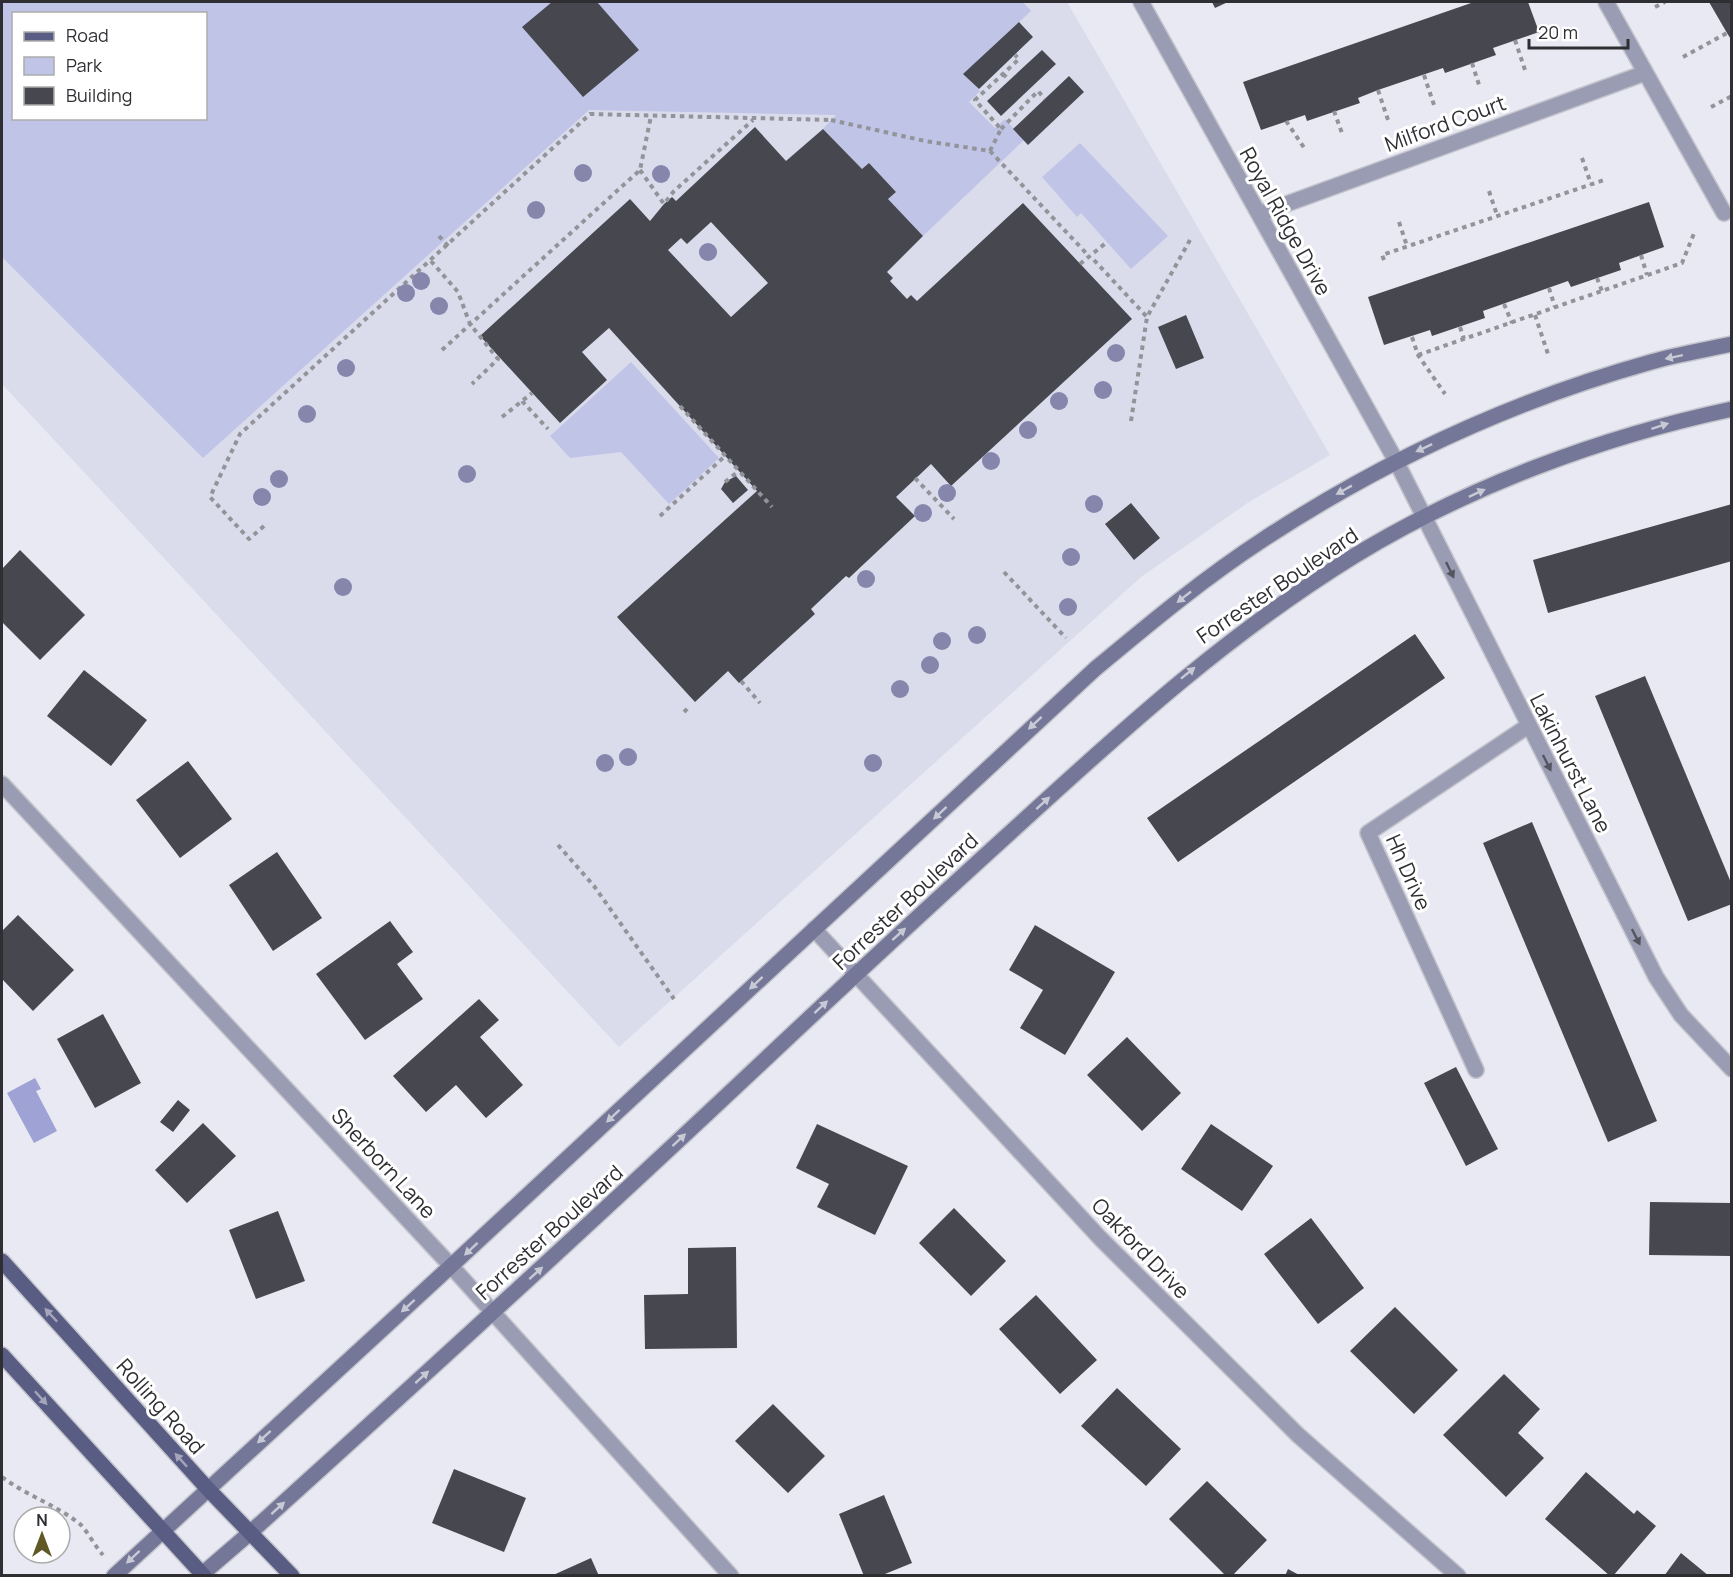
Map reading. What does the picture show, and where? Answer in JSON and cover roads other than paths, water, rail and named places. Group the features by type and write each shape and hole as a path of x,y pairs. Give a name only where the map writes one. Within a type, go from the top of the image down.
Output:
{"main road":[{"name":"Rolling Road","path":"2,1261 207,1488 292,1575"},
{"path":"2,1355 202,1575"}],"street":[{"name":"Royal Ridge Drive","path":"1141,2 1195,104 1259,214 1396,461"},
{"path":"1606,2 1724,213"},
{"name":"Milford Court","path":"1259,214 1645,73"},
{"name":"Forrester Boulevard","path":"116,1573 452,1266 1087,676 1152,622 1263,539 1396,461 1551,394 1652,362 1731,344"},
{"name":"Forrester Boulevard","path":"202,1575 493,1312 1129,724 1192,670 1298,592 1358,554 1424,518 1573,454 1669,423 1731,409"},
{"name":"Lakinhurst Lane","path":"1396,461 1656,976 1681,1015 1731,1069"},
{"name":"Hh Drive","path":"1476,1070 1368,833 1528,726"},
{"name":"Sherborn Lane","path":"2,784 452,1266 731,1575"},
{"name":"Oakford Drive","path":"814,929 1100,1238 1298,1435 1458,1575"}]}
